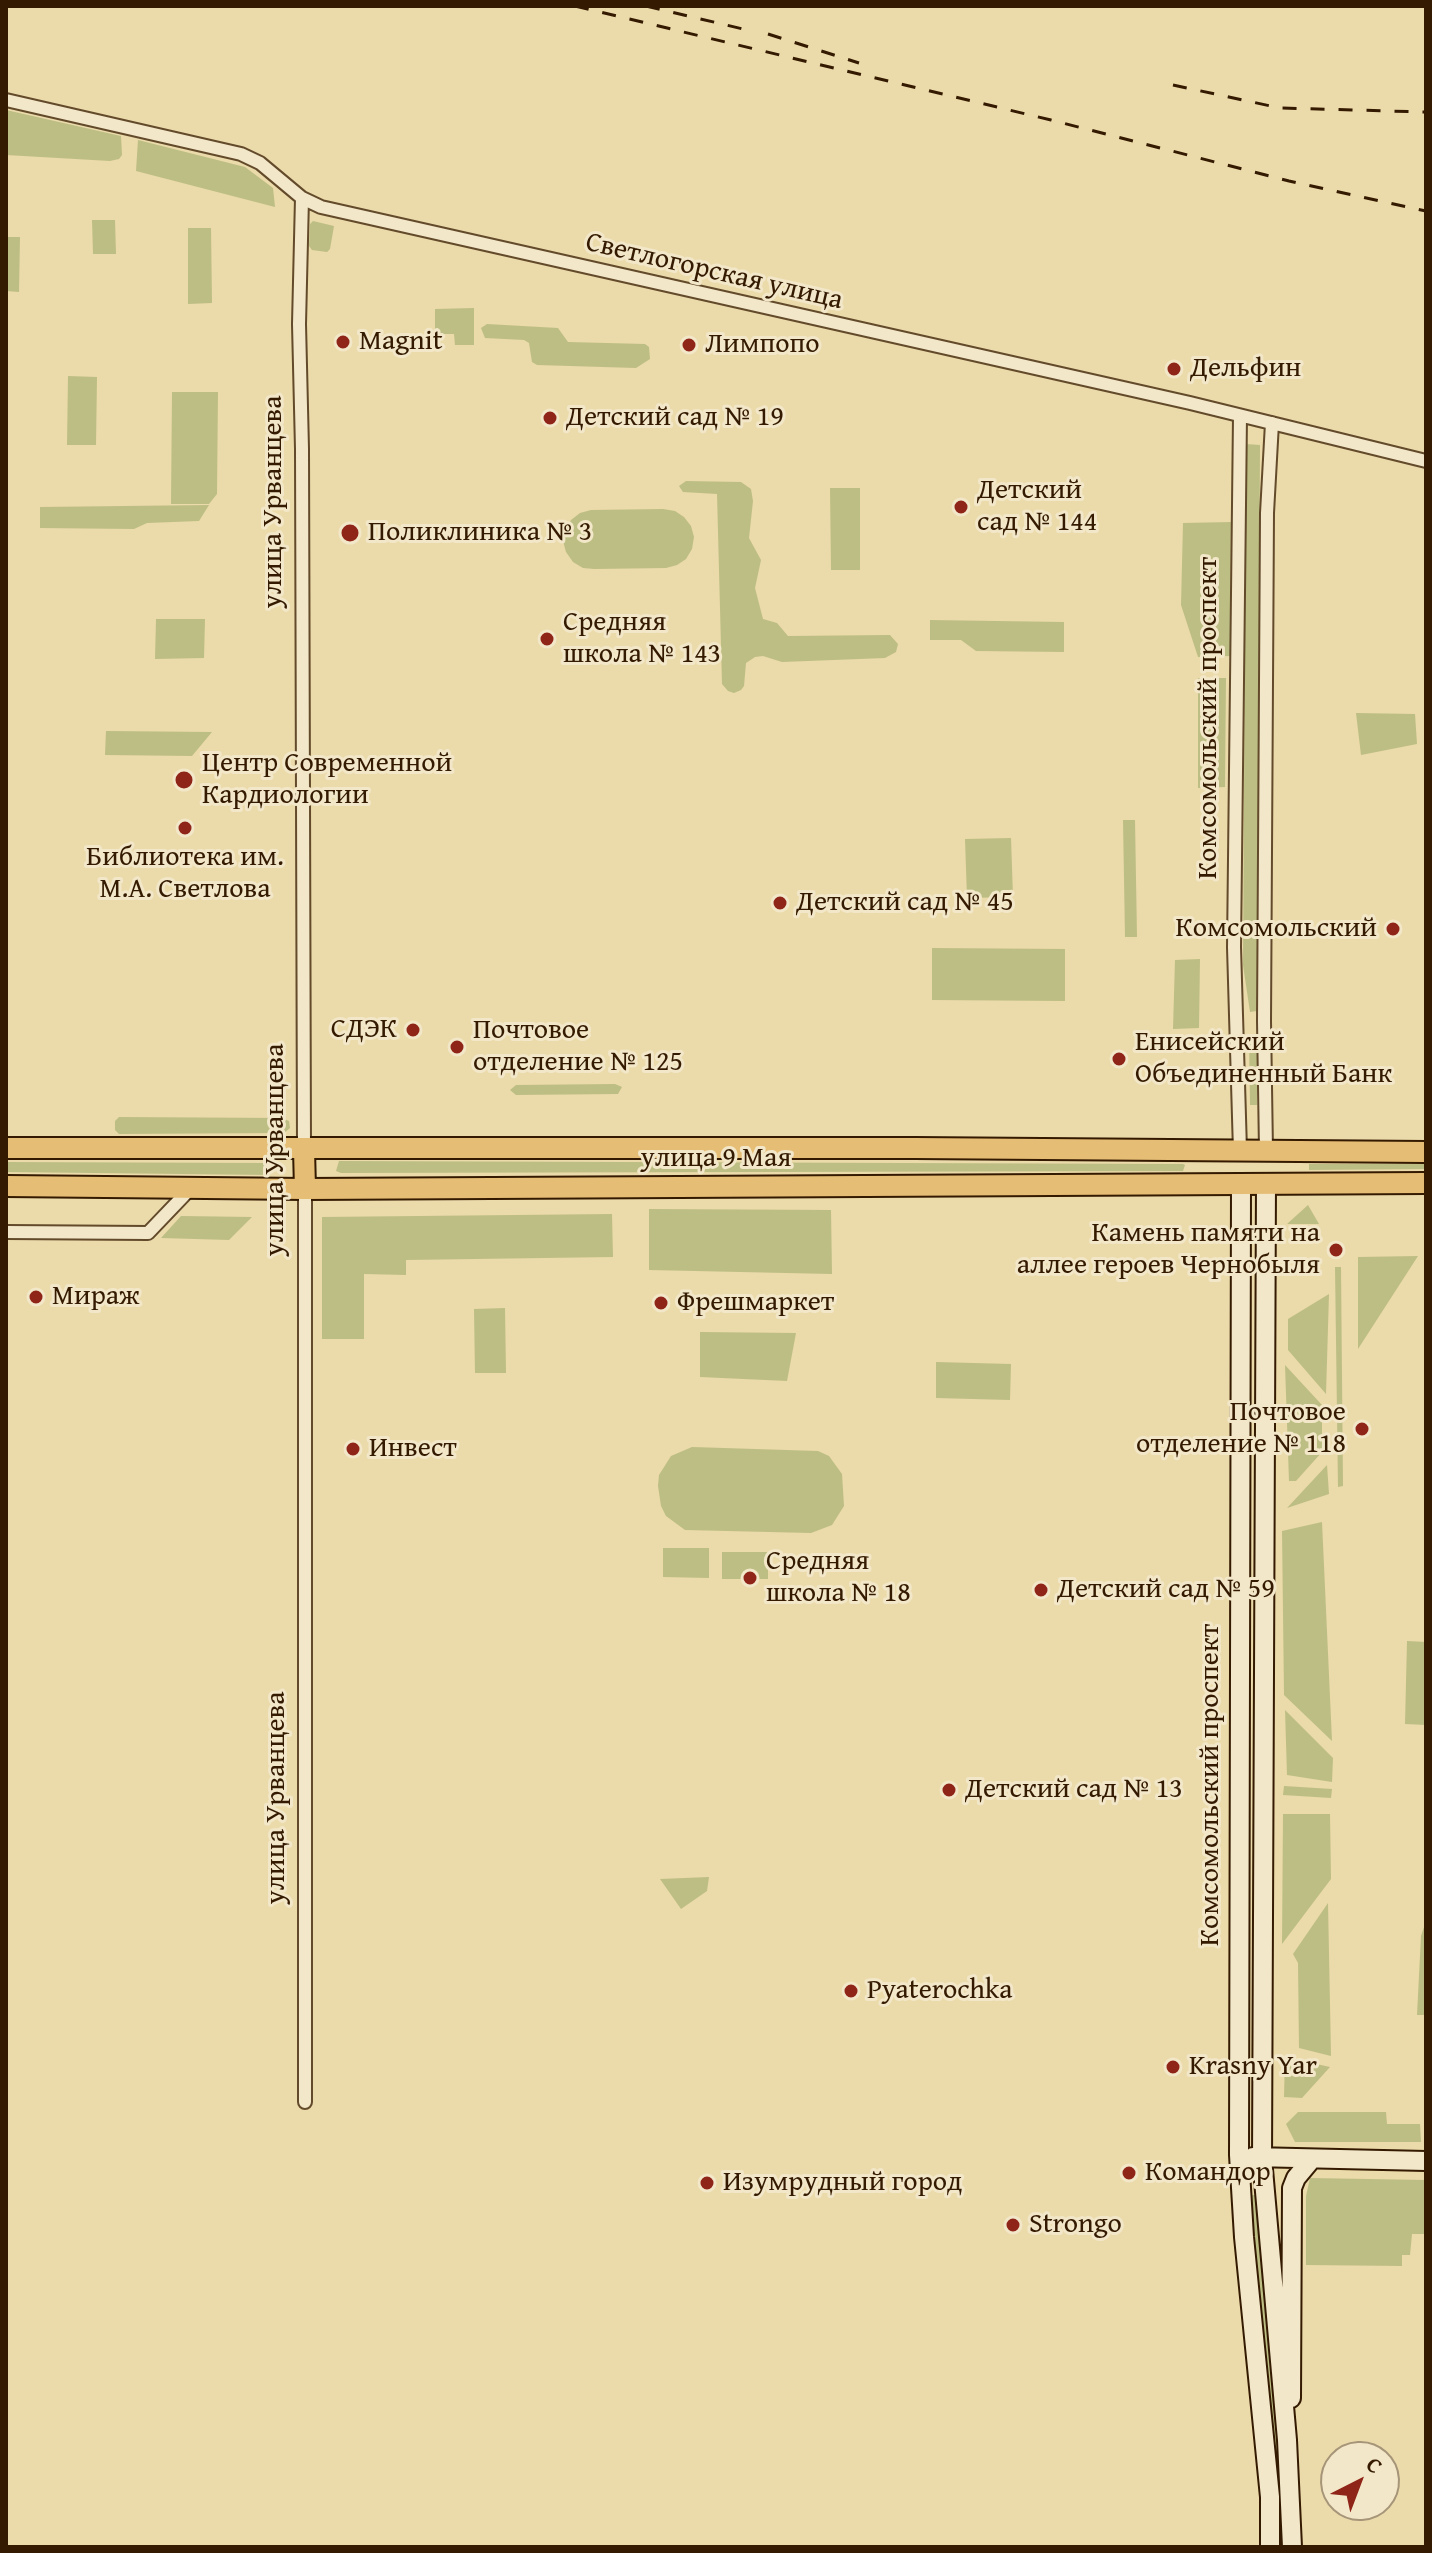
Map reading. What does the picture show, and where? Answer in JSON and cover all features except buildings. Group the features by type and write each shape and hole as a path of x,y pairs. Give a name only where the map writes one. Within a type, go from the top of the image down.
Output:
{"main road":[{"name":"улица 9 Мая","path":"6,1148 1426,1152"},
{"name":"улица Урванцева","path":"304,1149 305,1189"},
{"name":"Комсомольский проспект","path":"1240,1151 1239,2155 1244,2237 1270,2497 1270,2547"},
{"name":"Комсомольский проспект","path":"1266,1151 1262,2158 1287,2440 1292,2547"},
{"name":"улица 9 Мая","path":"6,1186 305,1189 1426,1183"},
{"path":"1239,1746 1263,1746"},
{"path":"1239,2155 1311,2160 1426,2161"},
{"path":"1287,2440 1293,2379 1292,2188 1311,2160"}],"street":[{"name":"Светлогорская улица","path":"6,100 241,154 260,163 302,198 332,210 1272,423 1426,461"},
{"name":"улица Урванцева","path":"302,198 299,324 303,479 304,1149"},
{"name":"Комсомольский проспект","path":"1240,416 1234,947 1240,1151"},
{"name":"Комсомольский проспект","path":"1266,1151 1267,513 1272,423"},
{"path":"1237,1021 1264,1021"},
{"path":"6,1232 148,1233 191,1188"},
{"name":"улица Урванцева","path":"305,1189 305,2102"}],"green space":[{"path":"6,110 121,136 122,155 110,161 6,155"},
{"path":"138,140 245,167 273,188 275,207 136,171"},
{"path":"92,220 115,220 116,254 93,254"},
{"path":"313,221 334,226 327,252 312,250 309,246 310,224"},
{"path":"188,228 211,228 212,303 188,304"},
{"path":"6,237 20,237 19,292 6,291"},
{"path":"474,308 474,345 455,345 454,334 435,334 435,309"},
{"path":"487,324 558,328 568,342 645,344 649,347 650,359 636,368 537,365 532,362 529,343 524,340 485,338 481,328"},
{"path":"68,376 97,377 96,445 67,445"},
{"path":"172,392 218,392 217,494 209,504 171,504"},
{"path":"1246,444 1260,445 1257,1011 1250,1012 1243,965"},
{"path":"686,481 741,482 751,489 753,501 749,538 761,560 755,588 763,619 777,623 788,636 890,635 898,644 896,652 885,658 782,662 763,656 755,657 746,663 741,690 734,693 728,691 722,684 717,494 683,492 679,486"},
{"path":"830,488 860,488 860,570 831,570"},
{"path":"209,505 199,521 147,523 134,529 40,528 40,507"},
{"path":"591,510 675,511 684,517 694,537 686,559 677,565 666,568 583,568 573,562 566,552 563,541 565,530 580,513"},
{"path":"1231,522 1230,656 1198,657 1181,605 1183,523"},
{"path":"156,619 205,619 204,658 155,659"},
{"path":"930,620 1064,622 1064,652 976,651 961,640 930,640"},
{"path":"1198,678 1226,678 1225,787 1198,788"},
{"path":"1356,713 1415,714 1417,744 1361,755"},
{"path":"106,731 212,732 192,756 105,755"},
{"path":"1123,820 1135,820 1137,937 1125,937"},
{"path":"1011,838 1013,897 967,898 965,839"},
{"path":"932,948 1065,949 1065,1001 932,1000"},
{"path":"1200,959 1199,1028 1173,1029 1175,960"},
{"path":"1249,1038 1257,1038 1257,1105 1250,1105"},
{"path":"615,1084 622,1087 618,1094 516,1095 510,1090 516,1085"},
{"path":"119,1117 282,1118 289,1121 290,1128 284,1133 119,1134 115,1130 115,1121"},
{"path":"339,1161 1185,1165 1183,1171 341,1173 336,1171"},
{"path":"6,1162 265,1163 270,1164 272,1171 268,1175 6,1172"},
{"path":"1309,1164 1426,1164 1426,1169 1309,1170"},
{"path":"1308,1205 1319,1224 1287,1224"},
{"path":"649,1209 831,1210 832,1274 649,1270"},
{"path":"612,1214 613,1257 406,1260 406,1275 364,1274 364,1339 322,1339 322,1217"},
{"path":"181,1216 252,1217 229,1240 161,1238"},
{"path":"1418,1256 1358,1349 1358,1257"},
{"path":"1335,1267 1341,1267 1343,1486 1338,1487"},
{"path":"1329,1294 1326,1394 1288,1350 1288,1319"},
{"path":"505,1308 506,1373 475,1373 474,1309"},
{"path":"700,1332 796,1333 787,1381 700,1377"},
{"path":"936,1362 1011,1364 1010,1400 936,1398"},
{"path":"1285,1365 1322,1405 1322,1452 1296,1481 1289,1481"},
{"path":"692,1447 818,1451 829,1456 842,1474 844,1506 832,1525 811,1533 685,1530 666,1516 658,1486 659,1475 671,1456"},
{"path":"1327,1465 1329,1494 1287,1508"},
{"path":"1322,1522 1332,1741 1284,1695 1282,1531"},
{"path":"663,1548 709,1548 709,1578 663,1577"},
{"path":"722,1552 768,1552 768,1579 722,1579"},
{"path":"1407,1641 1426,1642 1426,1725 1405,1724"},
{"path":"1285,1710 1333,1758 1332,1782 1287,1775"},
{"path":"1284,1786 1332,1789 1331,1798 1283,1795"},
{"path":"1283,1814 1330,1814 1331,1879 1282,1944"},
{"path":"709,1877 707,1891 681,1909 660,1879"},
{"path":"1328,1903 1331,2056 1299,2048 1298,1963 1293,1954"},
{"path":"1426,1921 1426,2015 1417,2015 1421,1936"},
{"path":"1285,2057 1330,2067 1302,2098 1284,2097"},
{"path":"1298,2112 1386,2112 1387,2124 1420,2124 1421,2142 1295,2142 1286,2124"},
{"path":"1310,2178 1426,2180 1426,2234 1412,2234 1410,2255 1402,2255 1402,2266 1306,2265 1306,2196"},
{"path":"1247,2195 1255,2195 1279,2460 1280,2547 1277,2547"}],"railway":[{"path":"575,6 1051,120 1289,181 1426,211"},
{"path":"646,6 743,29"},
{"path":"768,34 859,63"},
{"path":"1173,85 1280,108 1426,112"}],"place":[{"name":"Magnit","path":"343,342"},
{"name":"Лимпопо","path":"689,345"},
{"name":"Дельфин","path":"1174,369"},
{"name":"Детский сад № 19","path":"550,418"},
{"name":"Детский сад № 144","path":"961,507"},
{"name":"Поликлиника № 3","path":"350,533"},
{"name":"Средняя школа № 143","path":"547,639"},
{"name":"Центр Современной Кардиологии","path":"184,780"},
{"name":"Библиотека им. М.А. Светлова","path":"185,828"},
{"name":"Детский сад № 45","path":"780,903"},
{"name":"Комсомольский","path":"1393,929"},
{"name":"СДЭК","path":"413,1030"},
{"name":"Почтовое отделение № 125","path":"457,1047"},
{"name":"Енисейский Объединенный Банк","path":"1119,1059"},
{"name":"Камень памяти на аллее героев Чернобыля","path":"1336,1250"},
{"name":"Мираж","path":"36,1297"},
{"name":"Фрешмаркет","path":"661,1303"},
{"name":"Почтовое отделение № 118","path":"1362,1429"},
{"name":"Инвест","path":"353,1449"},
{"name":"Средняя школа № 18","path":"750,1578"},
{"name":"Детский сад № 59","path":"1041,1590"},
{"name":"Детский сад № 13","path":"949,1790"},
{"name":"Pyaterochka","path":"851,1991"},
{"name":"Krasny Yar","path":"1173,2067"},
{"name":"Командор","path":"1129,2173"},
{"name":"Изумрудный город","path":"707,2183"},
{"name":"Strongo","path":"1013,2225"}]}
